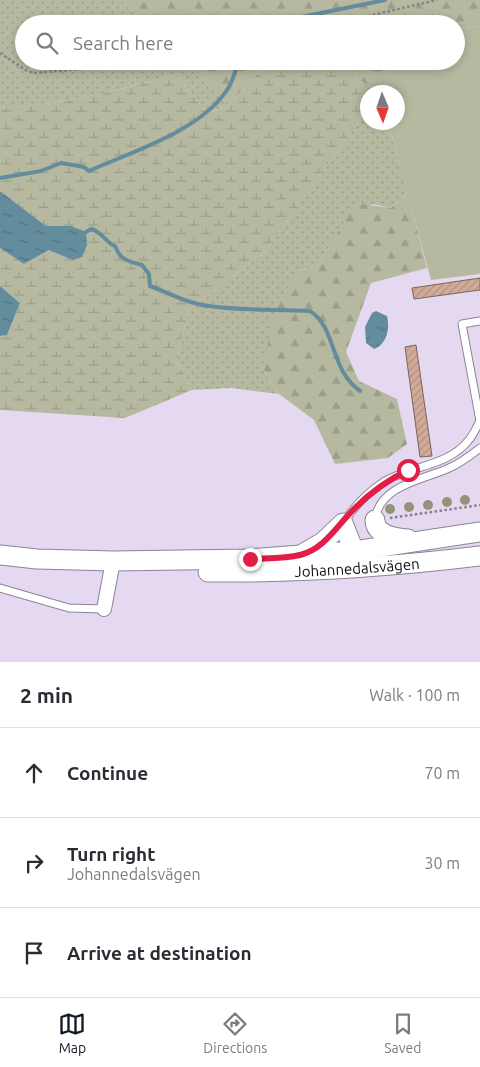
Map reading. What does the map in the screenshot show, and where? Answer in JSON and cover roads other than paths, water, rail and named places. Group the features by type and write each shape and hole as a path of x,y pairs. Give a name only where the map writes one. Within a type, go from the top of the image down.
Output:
{"main road":[{"path":"375,520 375,525 379,530 392,537 422,541"},
{"path":"300,555 323,542 343,523 354,551 368,560 386,565"},
{"name":"Johannedalsvägen","path":"0,555 37,559 113,561 250,559 354,551 480,532"},
{"name":"Johannedalsvägen","path":"113,561 162,572 248,573 386,565 480,556"}],"street":[{"path":"104,609 113,561"}],"lane":[{"path":"343,523 353,509 384,482 408,470 444,460 468,442 480,421 462,324 480,321"},
{"path":"375,520 377,507 390,494 406,484 449,468 480,448"},
{"path":"0,588 69,608 104,609"}],"water":[{"path":"0,191 46,226 71,226 86,232 87,245 82,257 73,260 49,250 24,264 0,248"},
{"path":"0,286 20,303 7,335 0,336"},
{"path":"376,311 387,316 388,326 385,340 374,349 366,343 365,327 372,313"}],"waterway":[{"path":"311,15 385,0"},
{"path":"0,178 41,171 61,163 84,167 89,171 145,147 183,128 200,117 215,104 229,87 236,70"},
{"path":"86,232 91,229 95,230 115,246 122,258 142,265 149,274 150,286 187,301 222,308 310,311 319,318 325,328 343,372 360,391"}]}
